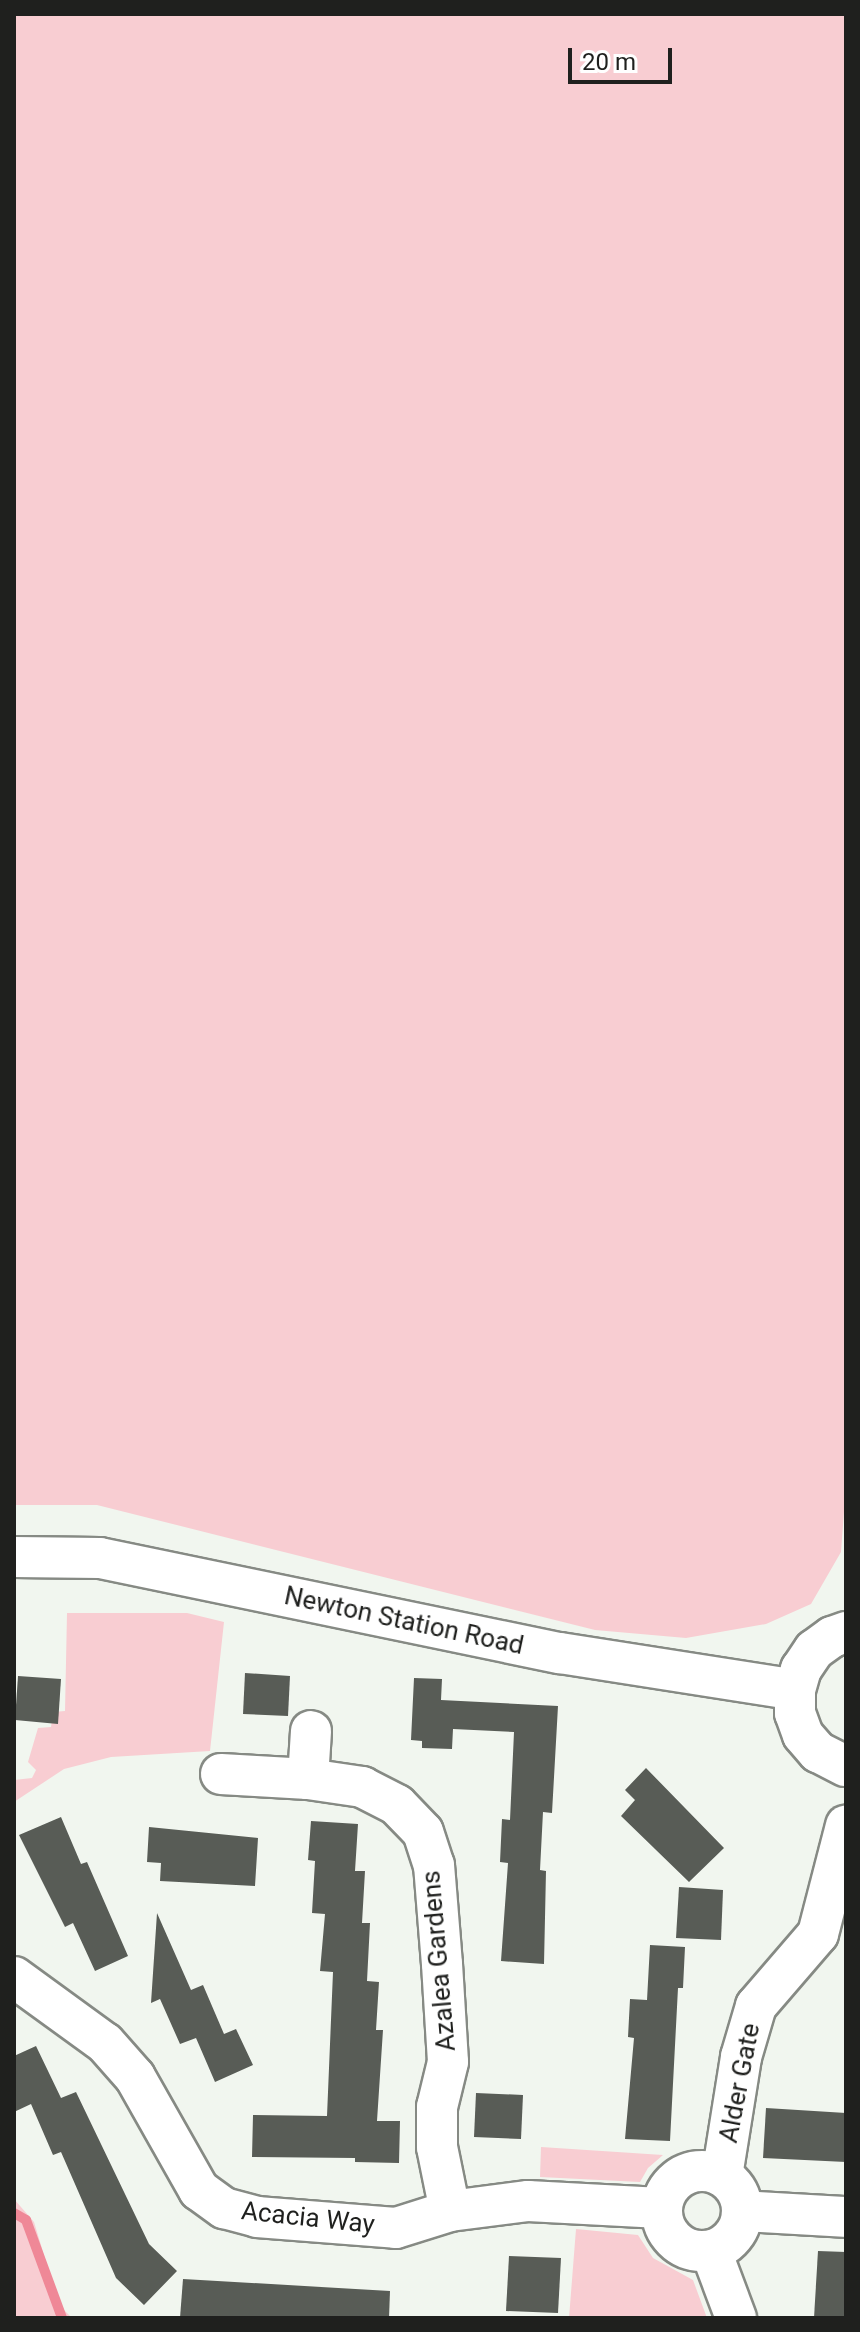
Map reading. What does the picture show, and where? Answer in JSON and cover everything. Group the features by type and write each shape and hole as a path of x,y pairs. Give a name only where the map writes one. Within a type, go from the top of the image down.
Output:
{"street":[{"name":"Newton Station Road","path":"14,1557 100,1558 560,1653 795,1690"},
{"path":"846,1632 814,1650 801,1669 795,1690 795,1713 803,1735 818,1752 846,1766"},
{"path":"308,1779 311,1731"},
{"name":"Azalea Gardens","path":"221,1774 308,1779 362,1787 397,1805 423,1832 434,1865 442,1964 448,2062 437,2107 437,2147 450,2211"},
{"name":"Alder Gate","path":"722,2176 741,2057 756,2006 818,1934 846,1826"},
{"name":"Acacia Way","path":"14,1977 105,2043 135,2077 192,2181 224,2208 257,2217 396,2228 450,2211 528,2201 661,2208"},
{"path":"710,2171 722,2176 737,2191 742,2211 733,2237 711,2251 681,2247 663,2223 661,2208 672,2183 683,2175 710,2171"},
{"path":"742,2211 846,2217"},
{"path":"711,2251 736,2318"}],"shaded area":[{"path":"14,14 846,14 846,1485 841,1552 811,1604 766,1624 686,1638 595,1630 97,1505 14,1505"},
{"path":"67,1613 187,1613 224,1622 210,1751 111,1757 64,1769 14,1802 14,1780 32,1778 36,1770 28,1762 38,1728 51,1727 53,1712 65,1711"},
{"path":"541,2147 663,2155 648,2168 640,2182 540,2177"},
{"path":"14,2199 34,2222 59,2305 72,2318 14,2318"},
{"path":"576,2229 638,2235 653,2258 693,2280 707,2318 569,2318"}],"building":[{"path":"245,1673 290,1676 288,1716 243,1714"},
{"path":"18,1676 61,1679 58,1724 15,1720"},
{"path":"414,1678 442,1679 441,1700 558,1706 552,1813 543,1812 540,1870 546,1871 544,1964 501,1961 508,1863 500,1862 502,1819 510,1820 514,1732 453,1729 452,1749 422,1748 422,1741 411,1740"},
{"path":"646,1768 724,1848 689,1882 621,1816 635,1800 625,1790"},
{"path":"61,1817 81,1864 87,1862 128,1956 95,1971 73,1923 65,1927 19,1835"},
{"path":"311,1821 358,1824 355,1871 365,1871 362,1923 370,1923 367,1981 379,1982 376,2030 383,2030 377,2121 400,2121 399,2163 355,2162 355,2158 252,2157 253,2115 327,2116 333,1972 320,1971 325,1914 312,1913 315,1861 308,1860"},
{"path":"149,1827 258,1838 255,1886 160,1881 161,1863 147,1862"},
{"path":"679,1887 723,1890 721,1940 676,1938"},
{"path":"157,1913 191,1990 203,1985 224,2034 236,2029 253,2065 215,2082 196,2038 180,2044 160,1999 151,2003"},
{"path":"650,1945 685,1947 683,1988 678,1988 670,2141 625,2139 634,2038 628,2037 630,1999 647,2000"},
{"path":"36,2046 61,2098 76,2092 149,2244 177,2271 144,2305 116,2278 61,2152 53,2155 31,2104 14,2112 14,2056"},
{"path":"476,2093 523,2095 521,2139 474,2137"},
{"path":"766,2108 846,2113 846,2162 763,2158"},
{"path":"818,2251 846,2252 846,2318 814,2318"},
{"path":"509,2256 561,2258 558,2313 506,2311"},
{"path":"183,2279 390,2291 389,2318 180,2318"}],"waterway":[{"path":"14,2213 26,2220 62,2318"}]}
